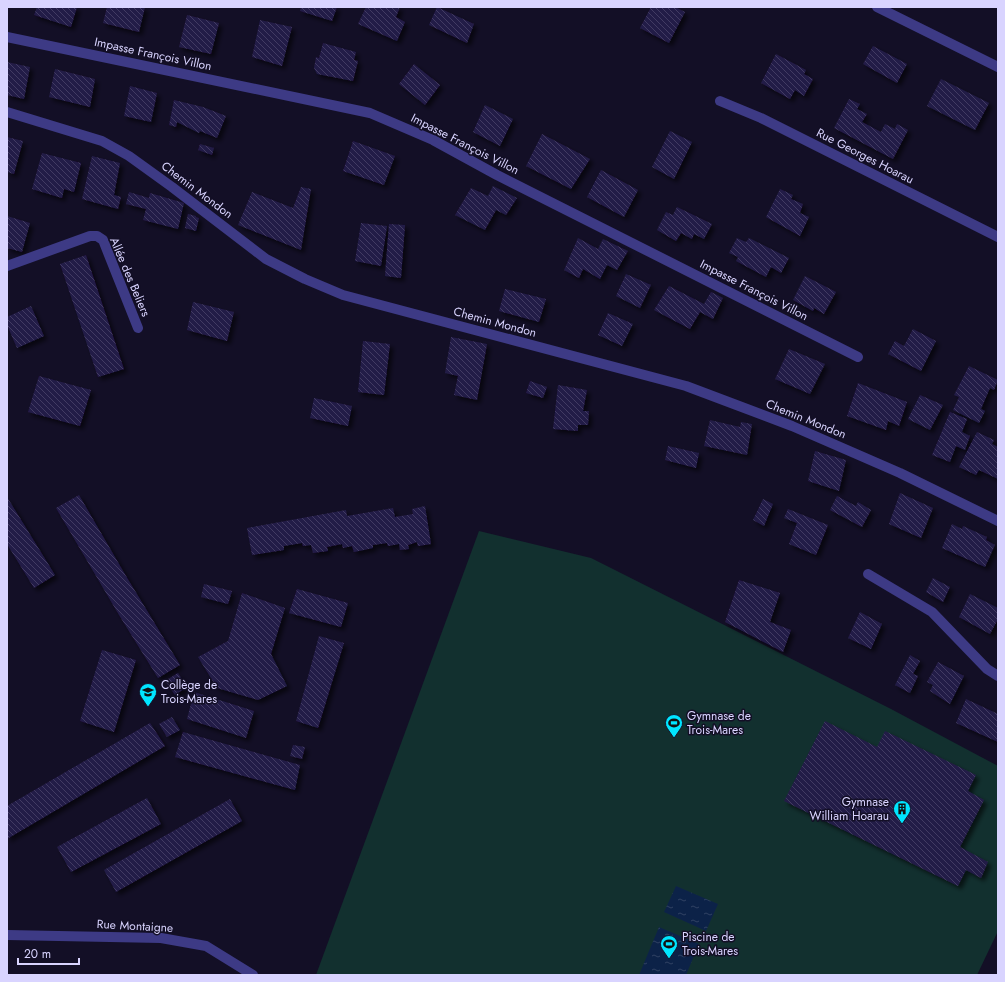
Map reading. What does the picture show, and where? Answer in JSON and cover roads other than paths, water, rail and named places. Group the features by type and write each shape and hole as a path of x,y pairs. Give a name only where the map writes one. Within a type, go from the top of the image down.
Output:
{"street":[{"path":"877,7 998,67"},
{"name":"Impasse François Villon","path":"7,37 370,113 433,140 504,178 858,357"},
{"name":"Rue Georges Hoarau","path":"720,101 761,118 998,237"},
{"name":"Chemin Mondon","path":"7,112 102,141 129,156 266,259 304,279 343,295 686,386 792,426 900,473 998,521"},
{"name":"Allée des Beliers","path":"7,266 90,236 97,236 103,240 138,328"},
{"path":"868,574 932,612 988,670 998,676"},
{"name":"Rue Montaigne","path":"7,934 169,939 206,946 253,975"}],"water":[{"path":"676,886 718,904 706,931 664,912"},
{"name":"Piscine de Trois-Mares","path":"659,927 699,944 686,975 639,975"}],"place":[{"name":"Collège de Trois-Mares","path":"148,707"},
{"name":"Gymnase de Trois-Mares","path":"674,738"},
{"name":"Gymnase William Hoarau","path":"902,824"},
{"name":"Piscine de Trois-Mares","path":"669,959"}]}
